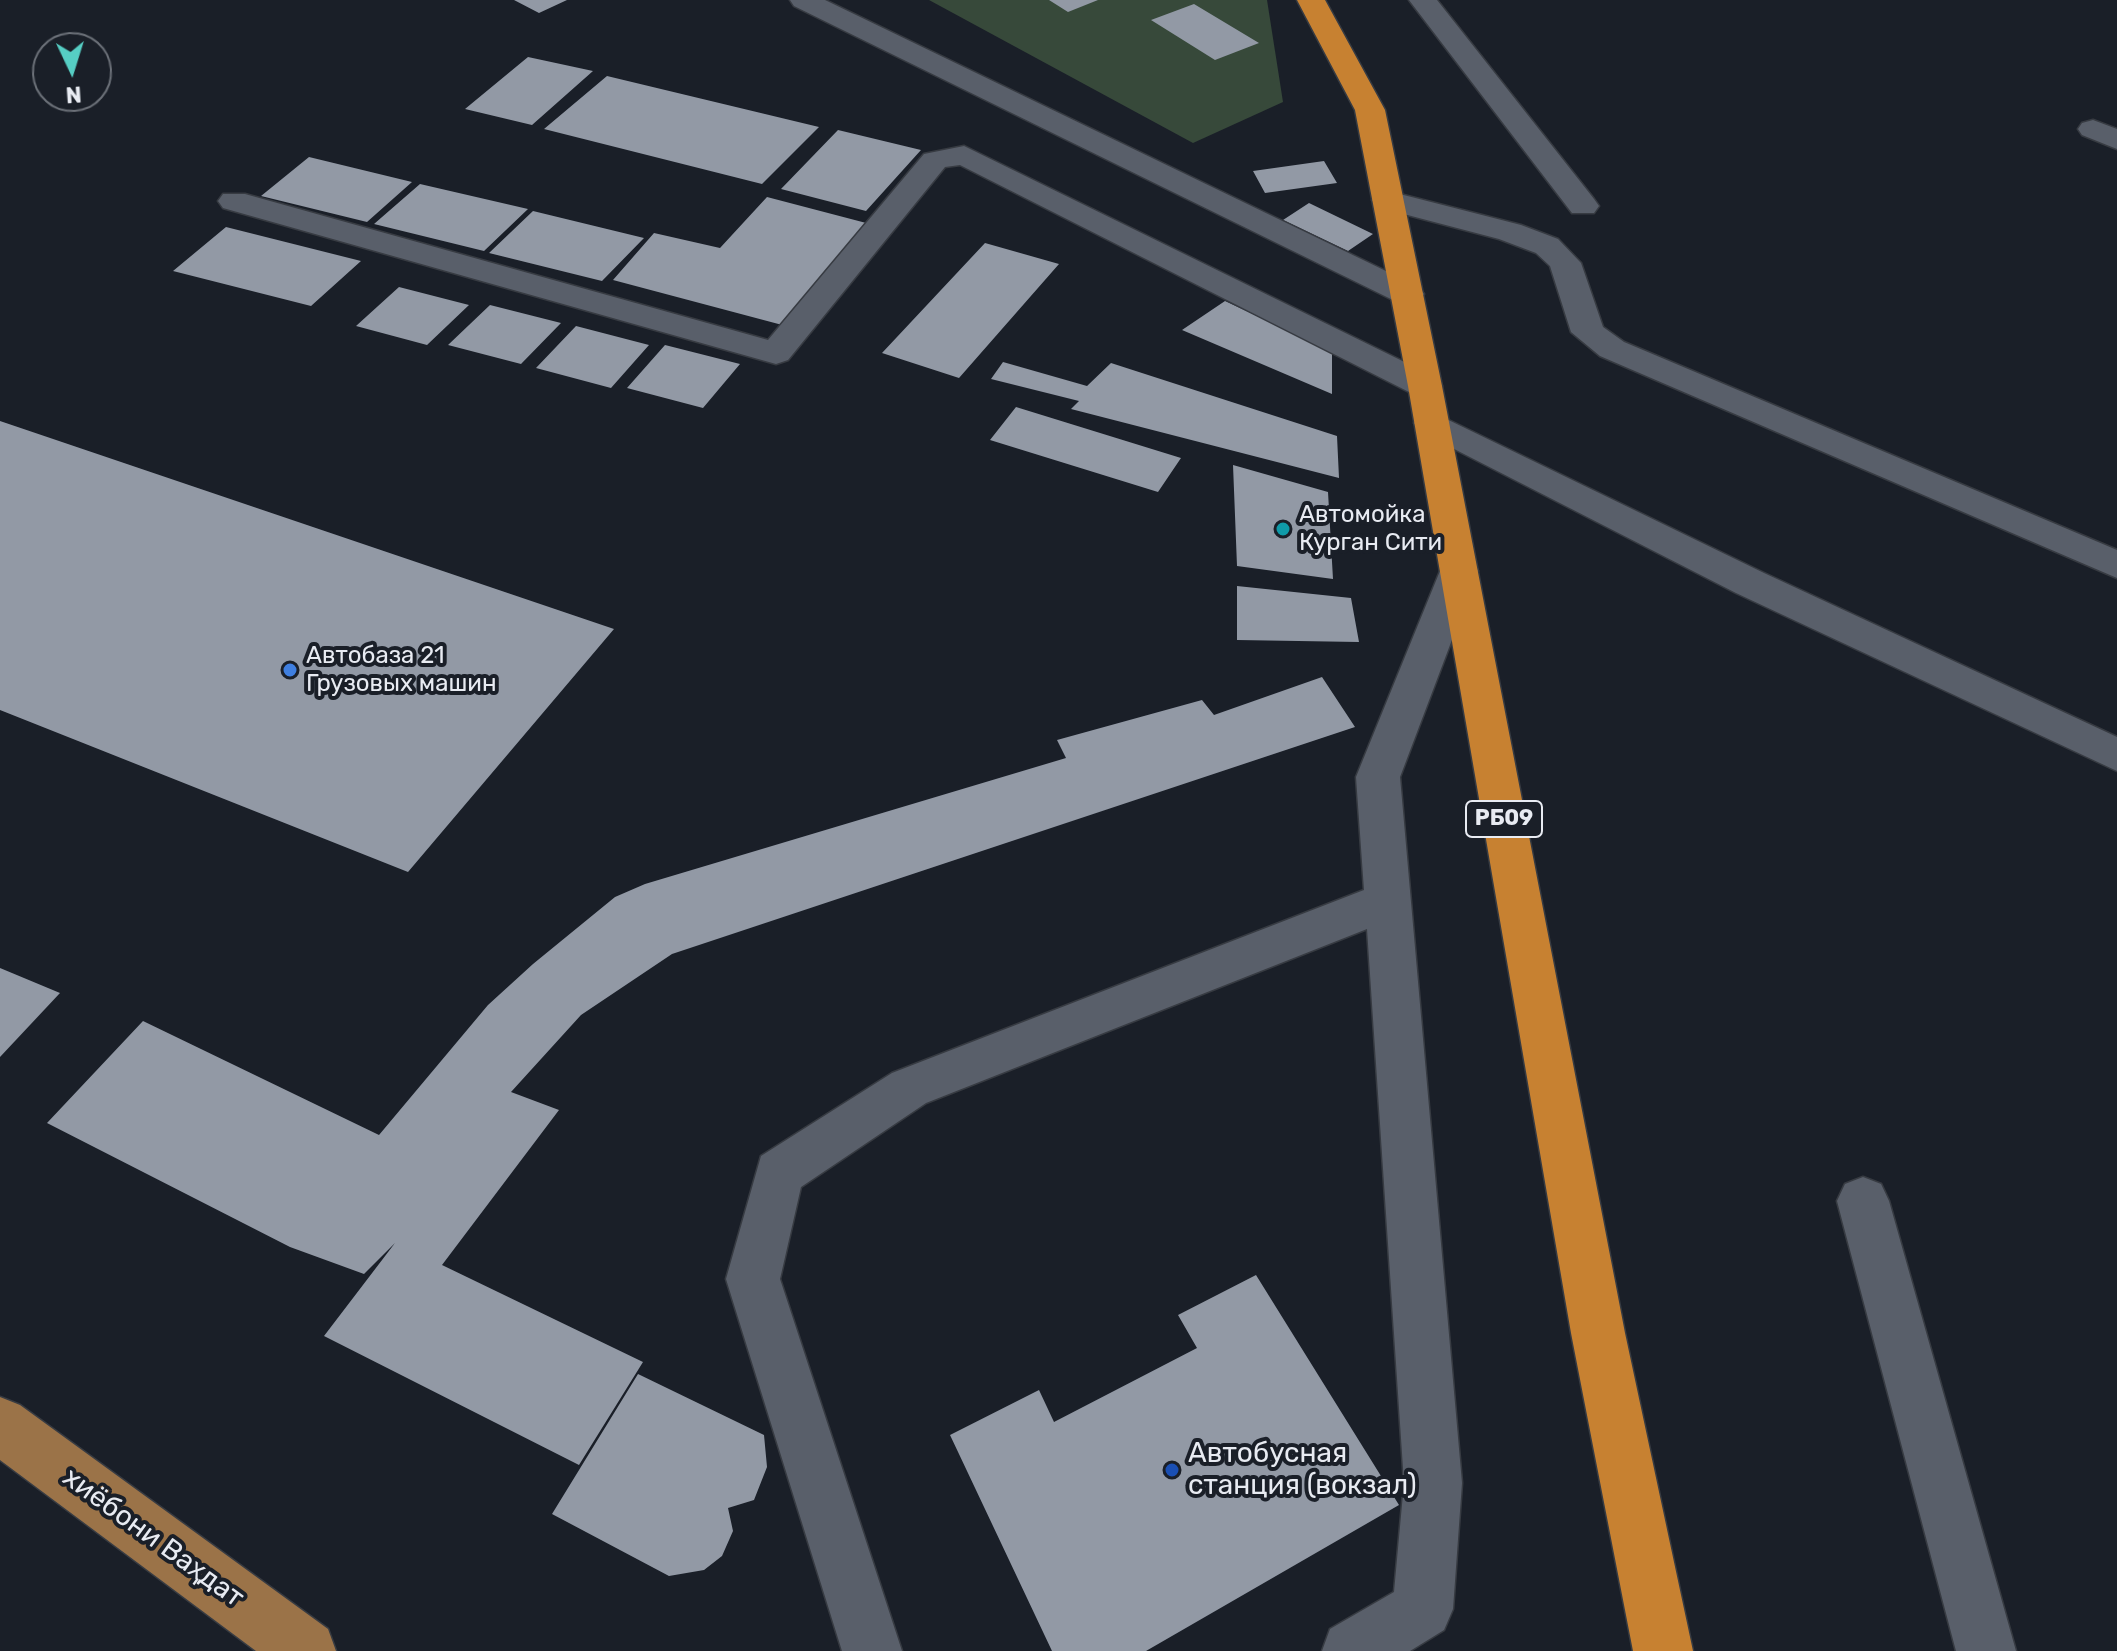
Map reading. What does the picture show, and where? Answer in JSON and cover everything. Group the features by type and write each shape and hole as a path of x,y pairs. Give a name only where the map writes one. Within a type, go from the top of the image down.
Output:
{"highway":[{"name":"РБ09","path":"1311,0 1370,110 1428,404 1595,1317 1663,1651"}],"main road":[{"name":"хиёбони Ваҳдат","path":"0,1425 306,1651"}],"street":[{"path":"804,0 1407,294"},
{"path":"1423,0 1583,206"},
{"path":"234,201 776,353 935,160 964,155 1428,404 1750,583 2117,755"},
{"path":"1388,200 1510,232 1547,246 1565,263 1588,332 1612,349 2117,565"},
{"path":"1352,1651 1423,1609 1433,1483 1378,777 1459,571"},
{"path":"872,1651 753,1279 779,1173 909,1088 1387,901"},
{"path":"1863,1201 1986,1651"}],"green space":[{"path":"929,0 1267,0 1283,102 1193,143"}],"building":[{"path":"514,0 567,0 539,13"},
{"path":"1049,0 1098,0 1068,12"},
{"path":"1194,4 1259,43 1215,60 1151,20"},
{"path":"528,57 593,71 532,125 465,109"},
{"path":"607,76 819,127 762,184 544,129"},
{"path":"838,130 921,150 866,211 781,189"},
{"path":"309,157 412,182 367,222 261,196"},
{"path":"1324,161 1337,183 1265,193 1253,171"},
{"path":"420,184 528,209 484,251 374,224"},
{"path":"767,197 870,224 786,326 613,280 654,233 720,248"},
{"path":"1309,203 1373,234 1348,251 1283,220"},
{"path":"533,211 644,238 602,281 489,253"},
{"path":"226,227 361,261 311,306 173,271"},
{"path":"985,243 1059,264 959,378 882,353"},
{"path":"399,287 469,305 427,345 356,326"},
{"path":"1225,301 1332,351 1332,394 1182,330"},
{"path":"490,305 561,323 521,364 448,345"},
{"path":"576,326 649,345 611,388 536,368"},
{"path":"665,345 740,364 703,408 627,388"},
{"path":"1003,362 1087,386 1111,363 1337,436 1339,478 1071,409 1079,401 991,379"},
{"path":"1016,407 1181,458 1158,492 990,440"},
{"name":"Автобаза 21 Грузовых машин","path":"0,421 614,629 408,872 0,710"},
{"name":"Автомойка Курган Сити","path":"1233,465 1328,492 1333,579 1237,566"},
{"path":"1237,586 1351,598 1359,642 1237,640"},
{"path":"1322,677 1355,727 672,954 581,1015 511,1092 559,1110 442,1265 643,1362 579,1465 324,1336 395,1243 364,1274 290,1247 47,1123 143,1021 379,1135 488,1005 615,897 645,884 1066,758 1057,740 1202,700 1214,715"},
{"path":"0,968 60,993 0,1057"},
{"name":"Автобусная станция (вокзал)","path":"1256,1275 1399,1505 1146,1651 1052,1651 950,1435 1039,1390 1054,1422 1197,1348 1178,1315"},
{"path":"638,1374 764,1435 767,1467 754,1500 728,1508 733,1531 722,1556 704,1570 669,1576 552,1514"}],"place":[{"name":"Автомойка Курган Сити","path":"1283,529"},
{"name":"Автобаза 21 Грузовых машин","path":"290,670"},
{"name":"Автобусная станция (вокзал)","path":"1172,1470"}]}
